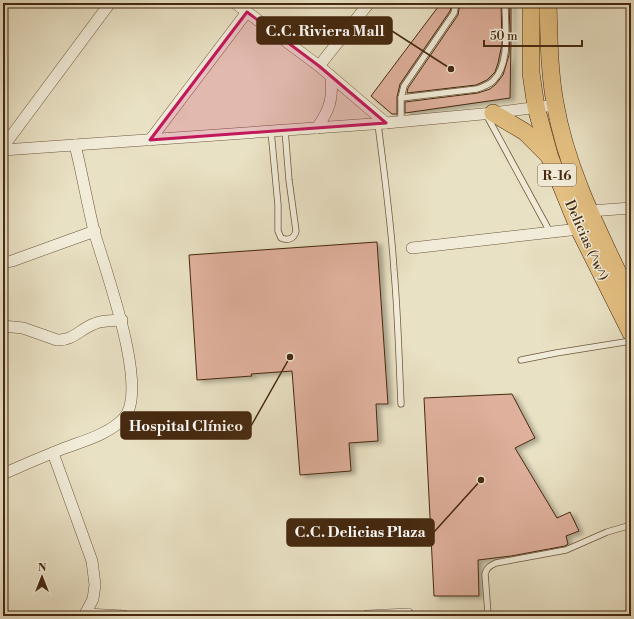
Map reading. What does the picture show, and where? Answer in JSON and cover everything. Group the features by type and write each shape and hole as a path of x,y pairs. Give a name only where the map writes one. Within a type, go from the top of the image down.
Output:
{"main road":[{"name":"Delicias (^w^)","path":"530,3 531,59 536,108 550,158 579,229 631,334"},
{"name":"Delicias (^w^)","path":"548,3 550,70 555,105 568,155 590,211 631,300"},
{"path":"489,113 525,132 550,158"}],"street":[{"path":"3,148 110,3"},
{"path":"235,3 319,66 382,124"},
{"path":"319,66 369,3"},
{"path":"150,140 247,12"},
{"path":"317,128 326,114 330,104 332,95 330,76"},
{"path":"3,148 76,145 382,124 555,105"},
{"path":"3,474 109,430 125,417 130,405 132,392 122,320 94,231 76,145"},
{"path":"590,211 631,208"},
{"path":"412,248 579,229"},
{"path":"3,263 94,231"},
{"path":"3,326 23,328 58,340 63,340 73,338 93,324 122,320"},
{"path":"52,453 92,561 95,585 93,600 85,615 124,616"},
{"path":"367,616 408,614"}],"lane":[{"path":"401,122 401,98 404,86 454,13 456,3"},
{"path":"401,98 477,89 486,86 494,80 500,72 506,47 505,3"},
{"path":"489,113 550,232"},
{"path":"382,124 398,324 401,404"},
{"path":"271,131 278,205 278,231 281,238 288,240 295,236 296,231 289,180 285,130"},
{"path":"521,360 631,341"},
{"path":"488,614 485,574 486,569 490,566 496,563 566,550 607,532 631,525"}],"highlighted area":[{"path":"247,12 319,66 386,123 150,140"}],"building":[{"path":"441,3 452,3 450,11 400,84 397,97 397,114 392,114 371,96"},
{"path":"460,3 501,3 502,44 495,72 487,80 476,85 407,93 408,88 458,15"},
{"path":"509,3 511,3 510,98 405,113 405,102 478,93 490,89 496,84 503,75 509,55"},
{"path":"377,242 388,404 376,404 378,441 349,443 351,471 300,475 292,371 251,374 252,376 197,380 189,255"},
{"path":"512,394 535,438 515,448 557,518 570,512 579,531 566,536 568,544 565,546 511,556 478,560 479,596 434,596 424,398"}],"place":[{"name":"C.C. Riviera Mall","path":"451,69"},
{"name":"Hospital Clínico","path":"290,357"},
{"name":"C.C. Delicias Plaza","path":"481,480"}]}
